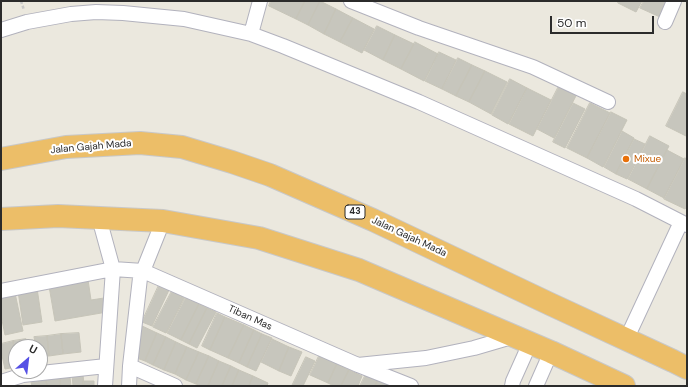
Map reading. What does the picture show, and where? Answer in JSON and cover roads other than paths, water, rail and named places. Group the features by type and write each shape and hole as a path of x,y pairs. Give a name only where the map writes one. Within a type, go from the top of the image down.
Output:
{"highway":[{"name":"Jalan Gajah Mada","path":"1,159 66,147 140,144 182,147 232,162 270,175 374,220 626,340 682,365"},
{"path":"1,219 58,216 164,221 259,238 359,270 552,352 624,386"}],"street":[{"path":"251,34 260,1"},
{"path":"351,1 419,28 533,66 608,102"},
{"path":"665,22 674,1"},
{"path":"1,30 27,22 71,14 96,12 184,19 251,34 419,102 636,199 684,223 626,340"},
{"path":"99,218 113,269 105,384 129,386 140,278 164,221"},
{"name":"Tiban Mas","path":"1,292 113,269 143,271 358,365 411,386"},
{"path":"512,386 522,339"},
{"name":"Tiban Mas","path":"358,365 426,358 522,339"},
{"path":"536,386 552,352"},
{"path":"1,382 23,375 106,366"},
{"path":"130,366 175,386"}],"place":[{"name":"Mixue","path":"626,159"}]}
